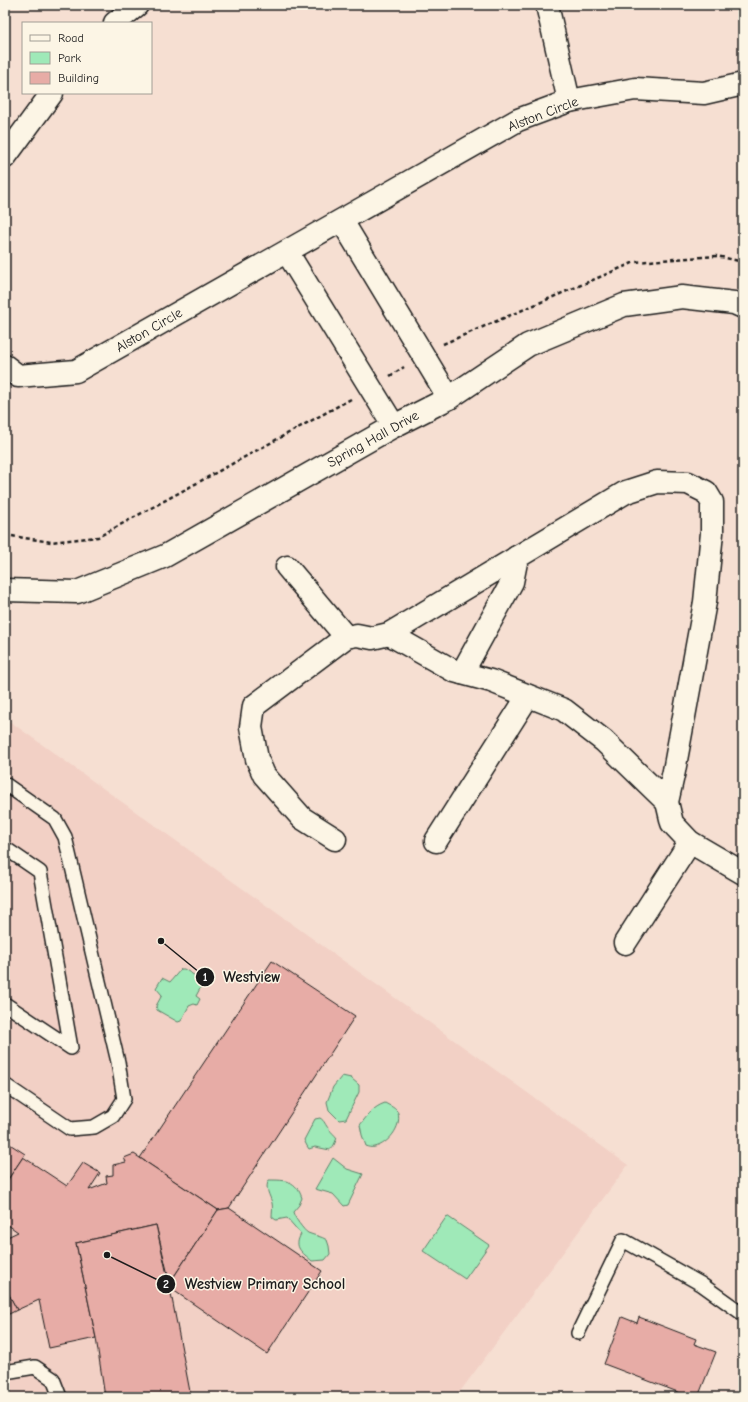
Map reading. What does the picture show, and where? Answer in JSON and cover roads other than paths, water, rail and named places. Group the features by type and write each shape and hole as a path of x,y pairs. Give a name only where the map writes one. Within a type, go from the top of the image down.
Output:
{"street":[{"path":"116,22 137,5"},
{"path":"547,5 569,101"},
{"name":"Alston Circle","path":"5,366 18,376 76,372 518,120 569,101 635,89 704,93 743,84"},
{"path":"5,157 51,94"},
{"path":"342,221 449,398"},
{"path":"287,252 394,426"},
{"name":"Spring Hall Drive","path":"5,590 77,592 158,559 394,426 449,398 528,345 624,305 682,297 734,303 743,307"},
{"path":"335,839 302,818 264,775 256,759 251,726 254,706 346,637 357,635 372,638 389,634 626,492 657,482 688,483 706,492 712,502 712,533 705,602 667,802 672,823 690,842 743,873"},
{"path":"462,673 512,582 517,557"},
{"path":"287,567 346,637"},
{"path":"389,634 454,671 491,681 564,710 604,741 667,802"},
{"path":"436,841 528,696"},
{"path":"624,943 690,842"}],"lane":[{"path":"5,784 55,819 65,836 118,1062 124,1099 113,1116 94,1127 70,1129 5,1085"},
{"path":"5,848 40,872 71,1048 5,1004"},
{"path":"578,1333 624,1240 701,1284 743,1314"},
{"path":"5,1372 34,1368 53,1379 60,1397"}],"place":[{"name":"Westview","path":"161,941"},
{"name":"Westview Primary School","path":"107,1255"}]}
